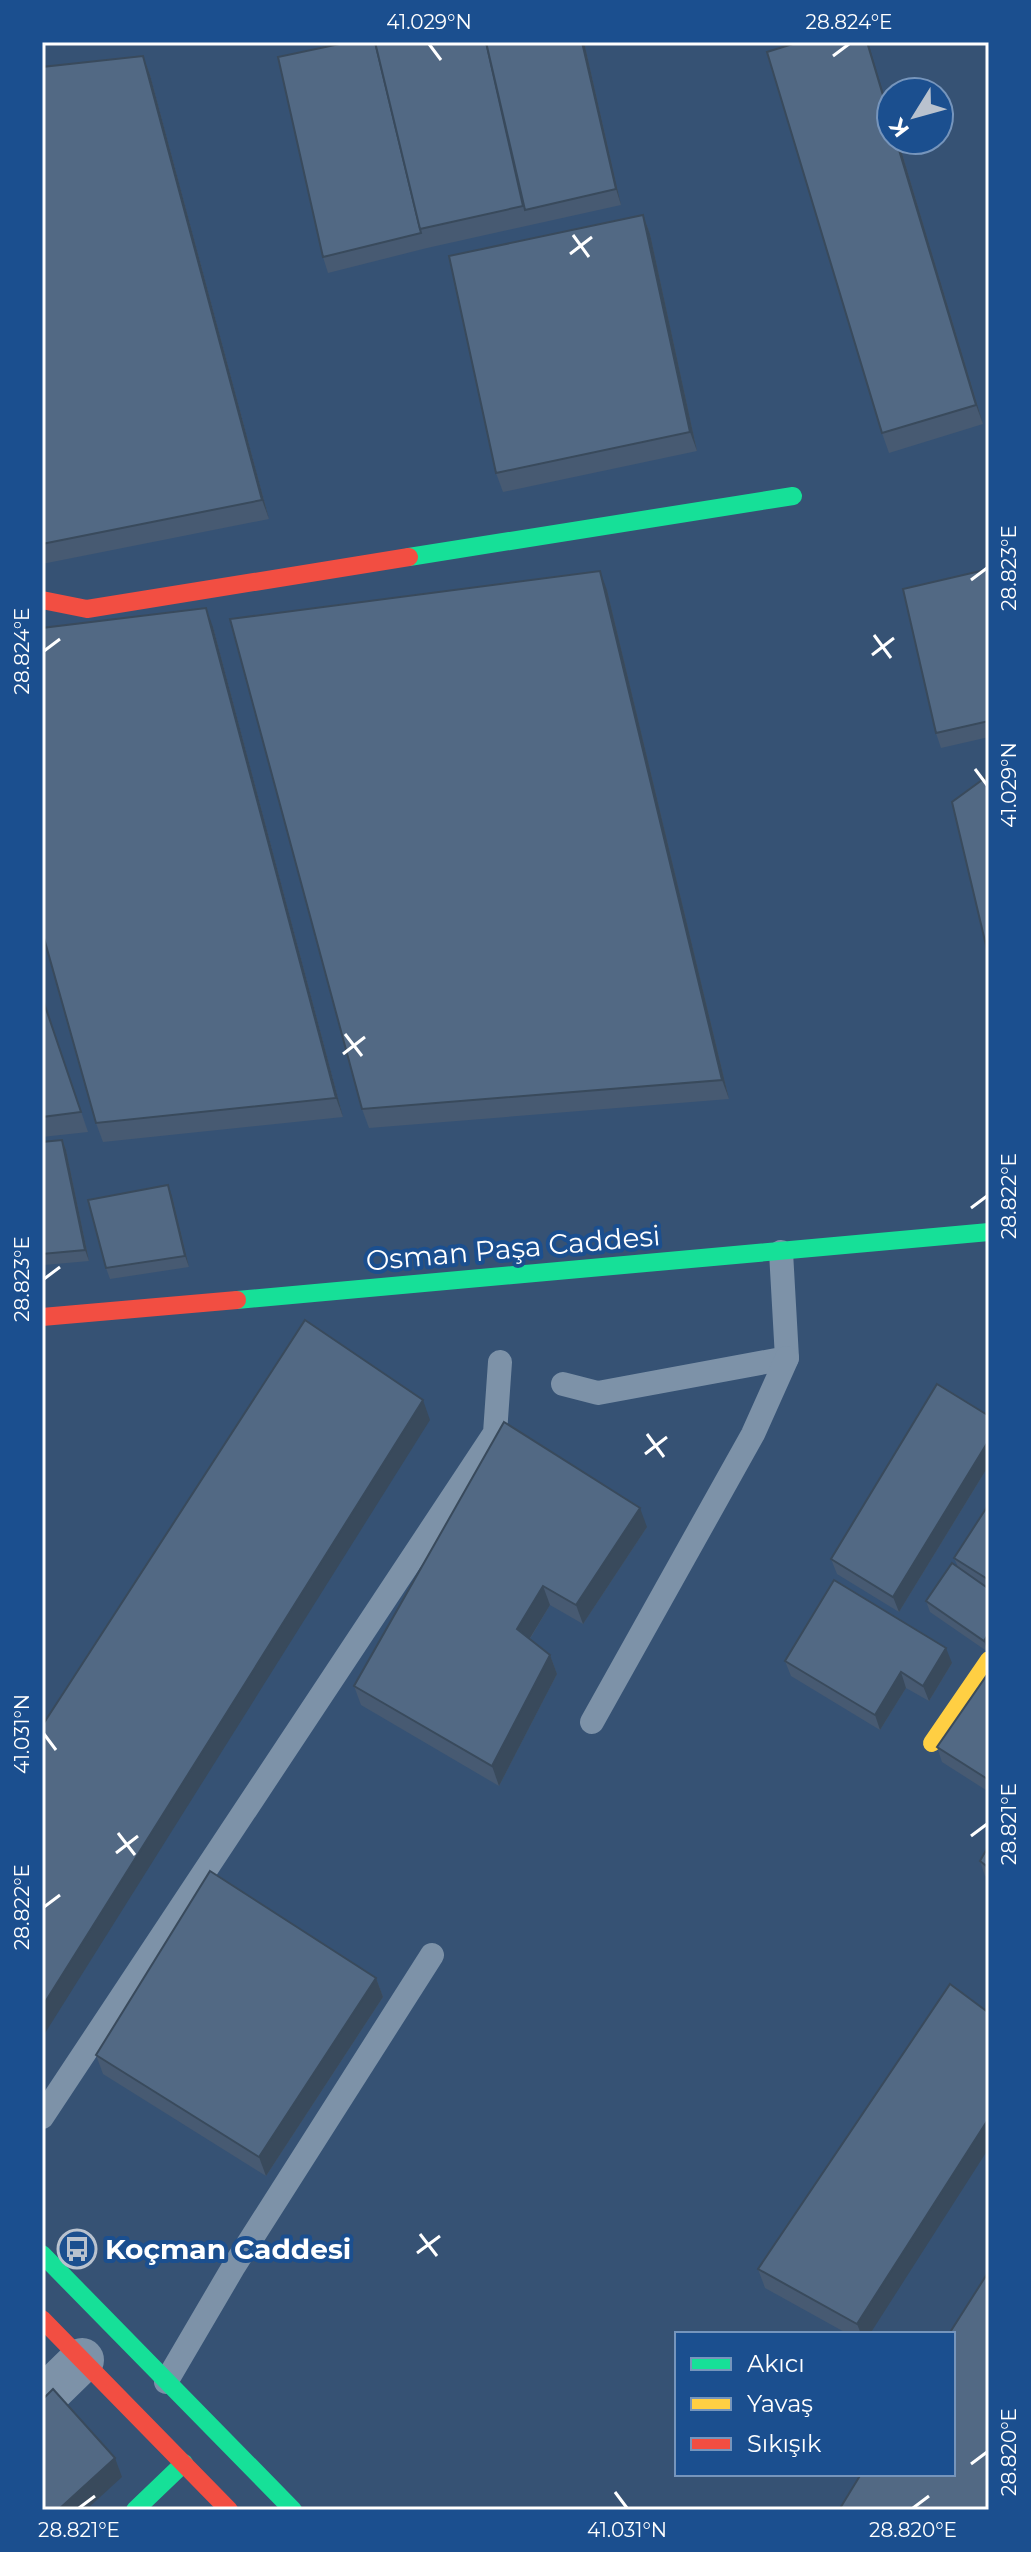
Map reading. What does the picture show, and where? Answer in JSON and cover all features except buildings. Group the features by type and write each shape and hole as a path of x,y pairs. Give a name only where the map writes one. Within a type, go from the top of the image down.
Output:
{"street":[{"path":"42,600 87,609 793,496"},
{"name":"Osman Paşa Caddesi","path":"42,1317 989,1232"},
{"path":"932,1743 989,1660"},
{"path":"42,2254 293,2510"},
{"path":"42,2319 229,2510"},
{"path":"42,2399 82,2360"},
{"path":"135,2510 184,2463"}],"lane":[{"path":"592,1722 753,1434 787,1358 781,1252"},
{"path":"563,1384 598,1393 787,1358"},
{"path":"42,2117 495,1433 500,1362"},
{"path":"166,2382 234,2266 432,1955"}],"traffic: fast":[{"path":"409,557 793,496"},
{"path":"237,1300 989,1232"},
{"path":"42,2254 293,2510"},
{"path":"135,2510 184,2463"}],"traffic: slow":[{"path":"932,1743 989,1660"}],"traffic: jam":[{"path":"42,600 87,609 409,557"},
{"path":"42,1317 237,1300"},
{"path":"42,2319 229,2510"}],"place":[{"name":"Koçman Caddesi","path":"77,2249"}]}
